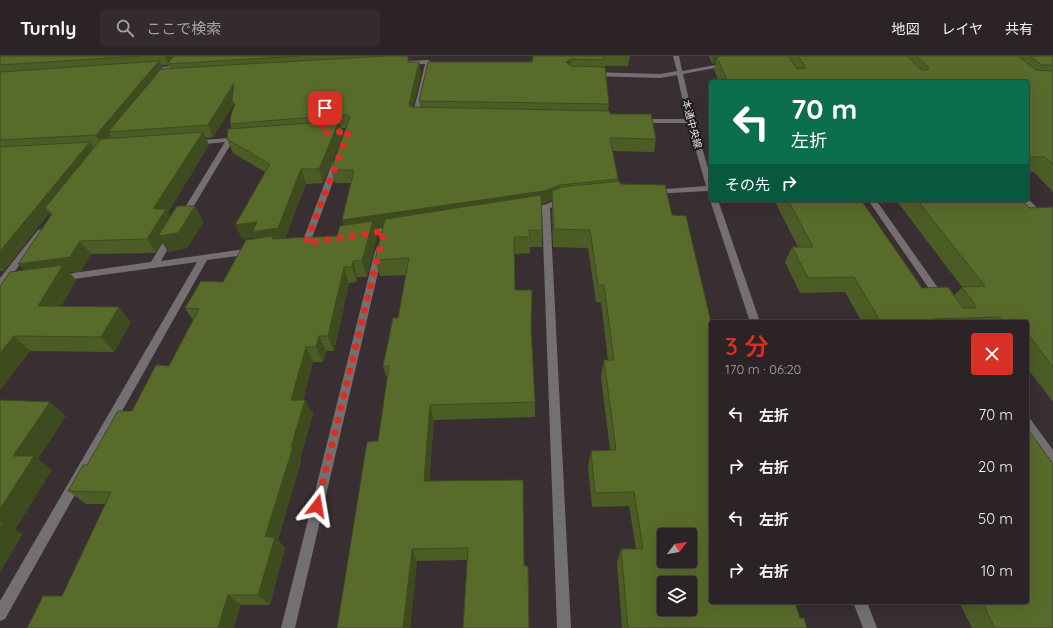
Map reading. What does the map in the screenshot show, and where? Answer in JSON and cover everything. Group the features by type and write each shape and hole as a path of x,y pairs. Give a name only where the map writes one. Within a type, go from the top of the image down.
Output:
{"street":[{"name":"本通中央線","path":"676,56 691,121 709,182"},
{"path":"403,63 412,59 428,62 414,117 422,117"},
{"path":"585,74 660,76 680,74 733,64"},
{"path":"141,70 175,65 165,78"},
{"path":"322,133 325,108"},
{"path":"628,120 691,121"},
{"path":"154,265 228,138"},
{"path":"189,143 228,138 245,139"},
{"path":"306,243 338,159"},
{"path":"642,193 680,189 709,189"},
{"path":"516,211 546,206 559,201 574,200"},
{"path":"715,202 754,320"},
{"path":"873,202 956,320"},
{"path":"1028,202 1053,228"},
{"path":"546,206 564,628"},
{"path":"3,285 48,223"},
{"path":"353,236 407,228"},
{"path":"288,628 384,231"},
{"path":"54,279 259,250"},
{"path":"0,614 203,259"},
{"path":"1029,426 1053,460"},
{"path":"861,604 870,628"}],"building":[{"path":"0,56 140,56 0,65"},
{"path":"174,56 300,56 167,64"},
{"path":"385,56 408,56 408,62 419,62 409,104 411,107 610,111 610,114 651,114 656,139 610,138 618,179 560,185 544,191 342,220 354,170 331,170 350,117 346,115 324,117 325,95 323,93 317,96 314,117 230,124 231,115 235,104 232,101 234,83 208,125 108,132 161,69"},
{"path":"533,56 604,56 604,60 571,59 566,62 571,66 605,67 609,104 419,101 428,62 532,62"},
{"path":"788,56 797,69 806,68 798,56 907,56 920,69 927,70 929,68 917,56 1018,56 1036,70 1053,71 1053,164 1045,157 1029,157 1029,80 727,80 717,57"},
{"path":"1030,56 1053,56 1053,65 1042,65"},
{"path":"159,61 96,135 0,140 0,72"},
{"path":"339,121 319,169 301,169 278,228 252,232 257,222 235,225 270,164 227,139 228,129"},
{"path":"203,132 153,209 166,209 147,239 80,241 70,257 18,264 52,214 45,208 101,139"},
{"path":"90,142 0,251 0,147"},
{"path":"620,181 620,184 665,185 672,215 686,216 711,320 709,320 709,604 796,604 800,618 804,618 807,628 628,628 621,549 643,549 634,492 595,493 591,451 616,450 604,360 614,360 604,285 598,285 590,230 554,229 552,191 562,187"},
{"path":"541,195 542,230 529,230 530,237 514,237 515,290 532,290 531,328 535,402 430,405 424,481 523,480 524,566 528,566 529,628 463,628 468,548 412,549 403,628 337,628 367,442 378,441 389,366 383,366 393,318 398,318 409,258 375,260 385,219"},
{"path":"789,202 862,202 922,288 948,287 963,308 976,308 962,287 985,286 919,202 1023,202 1029,208 1053,207 1053,367 1029,336 1029,320 1002,320 1000,317 932,319 933,320 880,320 854,277 808,278 792,247 813,247"},
{"path":"177,206 195,206 178,233 158,236"},
{"path":"373,221 362,261 353,261 352,267 344,267 328,336 319,336 316,347 306,347 291,400 305,400 291,447 293,447 265,537 275,537 258,595 228,595 218,628 27,628 43,596 62,596 111,492 68,491 83,465 87,465 118,411 132,411 156,365 169,366 199,309 185,308 201,281 223,282 246,240 273,236 272,239 337,236 340,226"},
{"path":"63,265 38,306 119,307 101,337 14,336 0,353 0,286 10,272"},
{"path":"0,400 50,402 13,456 34,456 0,509"},
{"path":"1029,431 1053,464 1053,628 995,628 983,604 1029,604"}],"route":[{"path":"317,506 384,231 306,243 349,131 322,133 325,108"}]}
